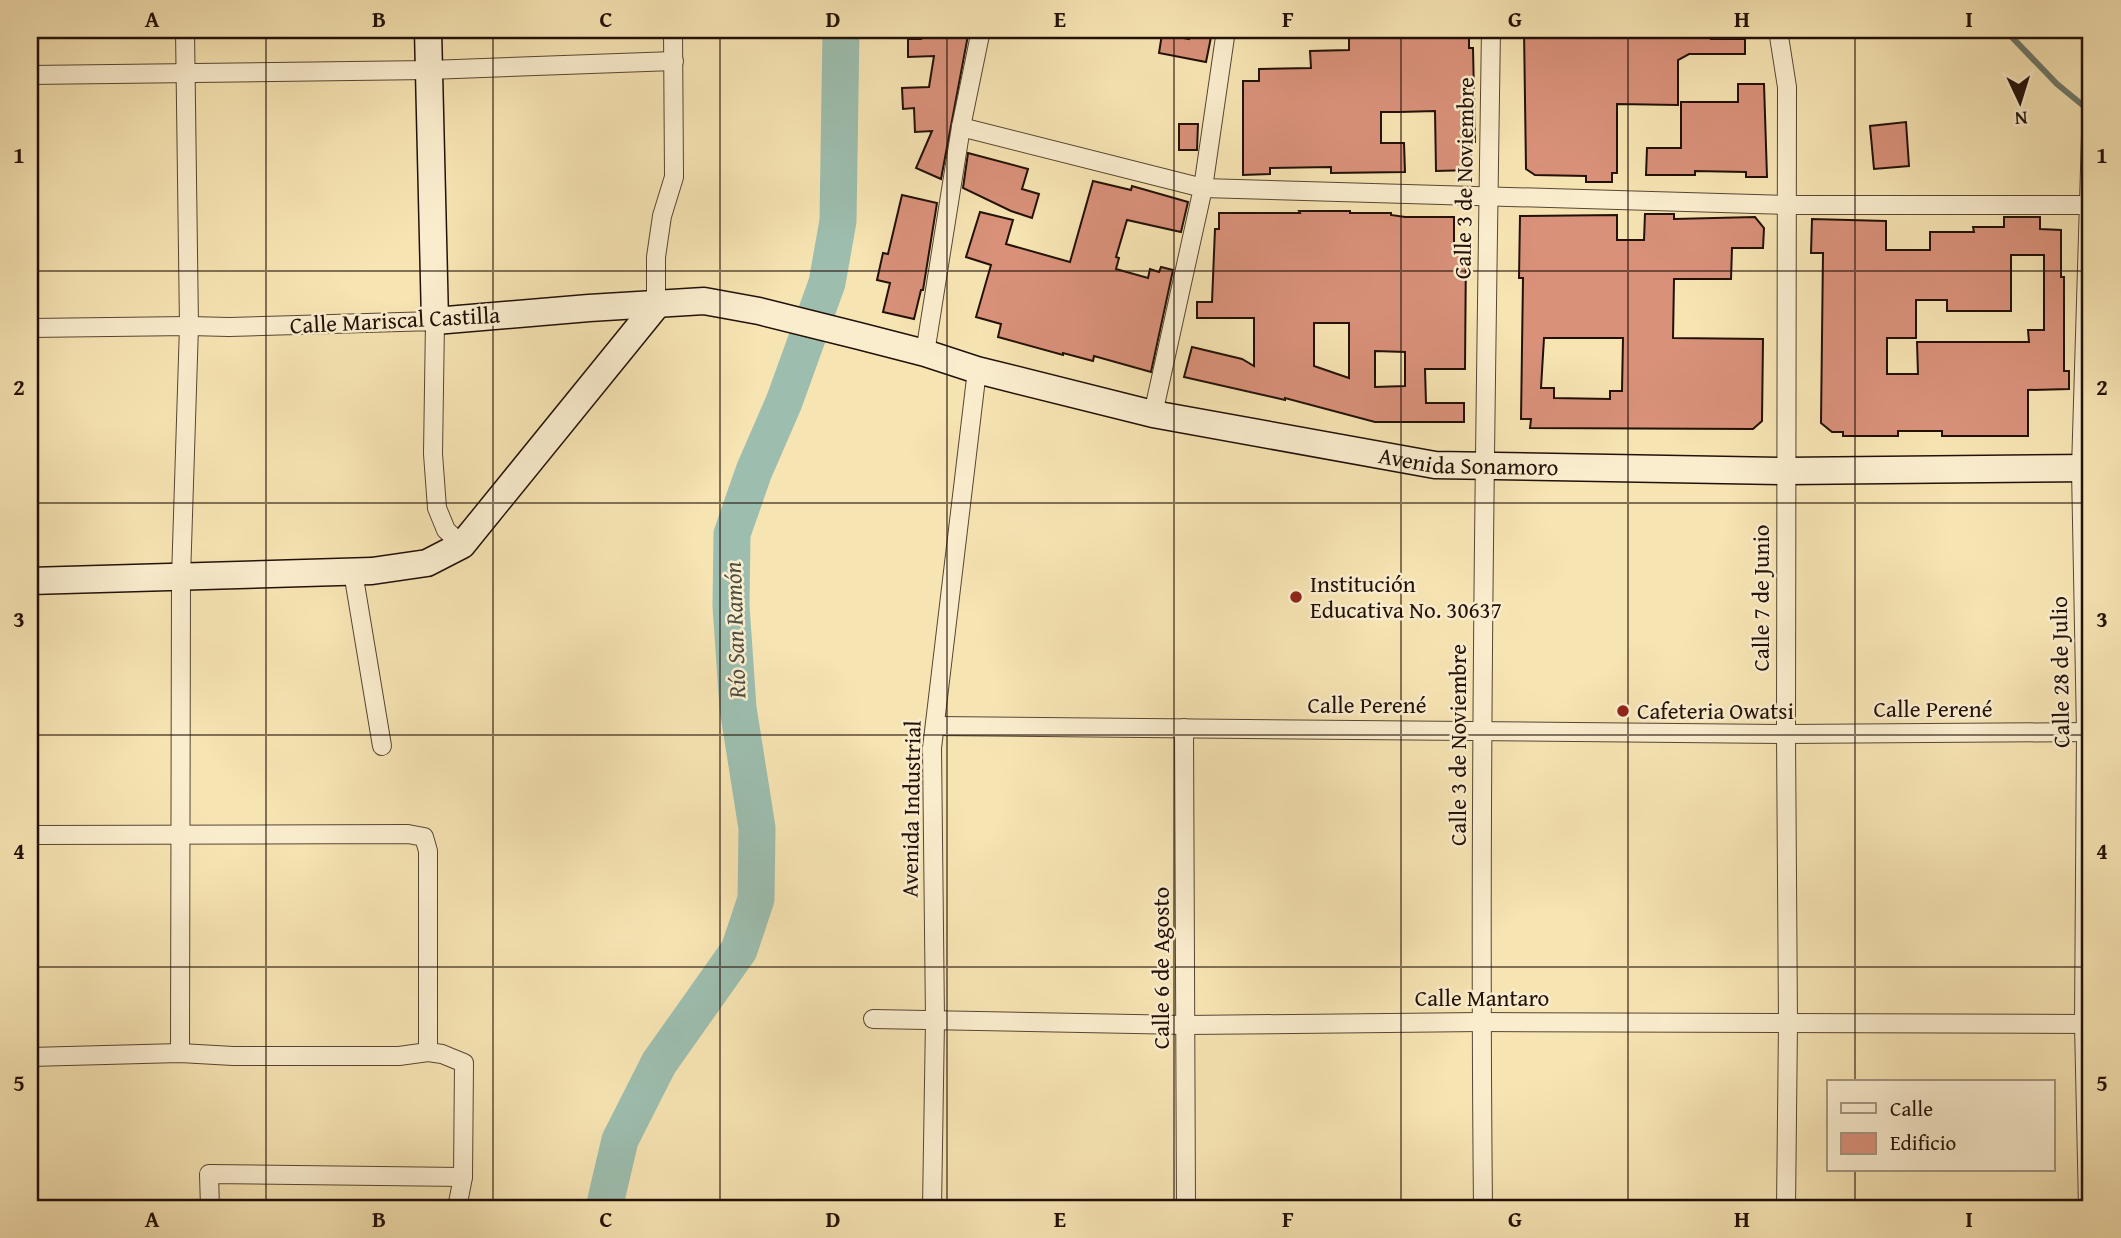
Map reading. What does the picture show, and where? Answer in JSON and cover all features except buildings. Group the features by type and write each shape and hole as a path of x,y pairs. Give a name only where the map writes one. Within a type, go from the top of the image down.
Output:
{"main road":[{"path":"428,30 435,321"},
{"name":"Calle Mariscal Castilla","path":"435,321 704,301 758,311 859,336"},
{"path":"30,580 352,572 427,563 462,545 656,306"},
{"name":"Avenida Sonamoro","path":"859,336 977,370 1153,414 1435,465 1786,471 2086,468"}],"street":[{"path":"180,1053 181,578 189,326 185,30"},
{"path":"656,306 656,257 662,216 674,177 673,30"},
{"path":"925,353 961,127 981,30"},
{"path":"1153,414 1203,188 1226,30"},
{"name":"Calle 3 de Noviembre","path":"1483,1208 1484,467 1491,30"},
{"name":"Calle 7 de Junio","path":"1777,30 1787,87 1786,1208"},
{"path":"30,75 429,70 674,61"},
{"path":"961,127 1203,188 1786,205 2090,205"},
{"name":"Calle 28 de Julio","path":"2088,1208 2089,732 2086,468 2091,135"},
{"path":"435,321 433,454 437,508 446,530 462,545"},
{"name":"Calle Mariscal Castilla","path":"30,328 229,327 435,321"},
{"name":"Avenida Industrial","path":"932,1208 935,1020 932,748 977,370"},
{"path":"352,572 382,746"},
{"name":"Calle Perené","path":"935,726 1786,734 2089,732"},
{"name":"Calle 6 de Agosto","path":"1184,728 1186,1208"},
{"path":"30,835 408,834 424,837 428,851 428,1052"},
{"name":"Calle Mantaro","path":"873,1019 1186,1024 2088,1024"},
{"path":"30,1057 180,1053 233,1056 399,1056 428,1052 442,1054 464,1063 463,1177 457,1208"},
{"path":"210,1208 209,1174 463,1177"}],"waterway":[{"name":"Río San Ramón","path":"604,1208 620,1140 659,1063 739,950 756,899 757,828 738,708 731,606 732,534 827,283 838,221 841,30"},
{"path":"2005,30 2057,84 2091,112"}],"place":[{"name":"Institución Educativa No. 30637","path":"1296,597"},
{"name":"Cafeteria Owatsi","path":"1623,711"}]}
